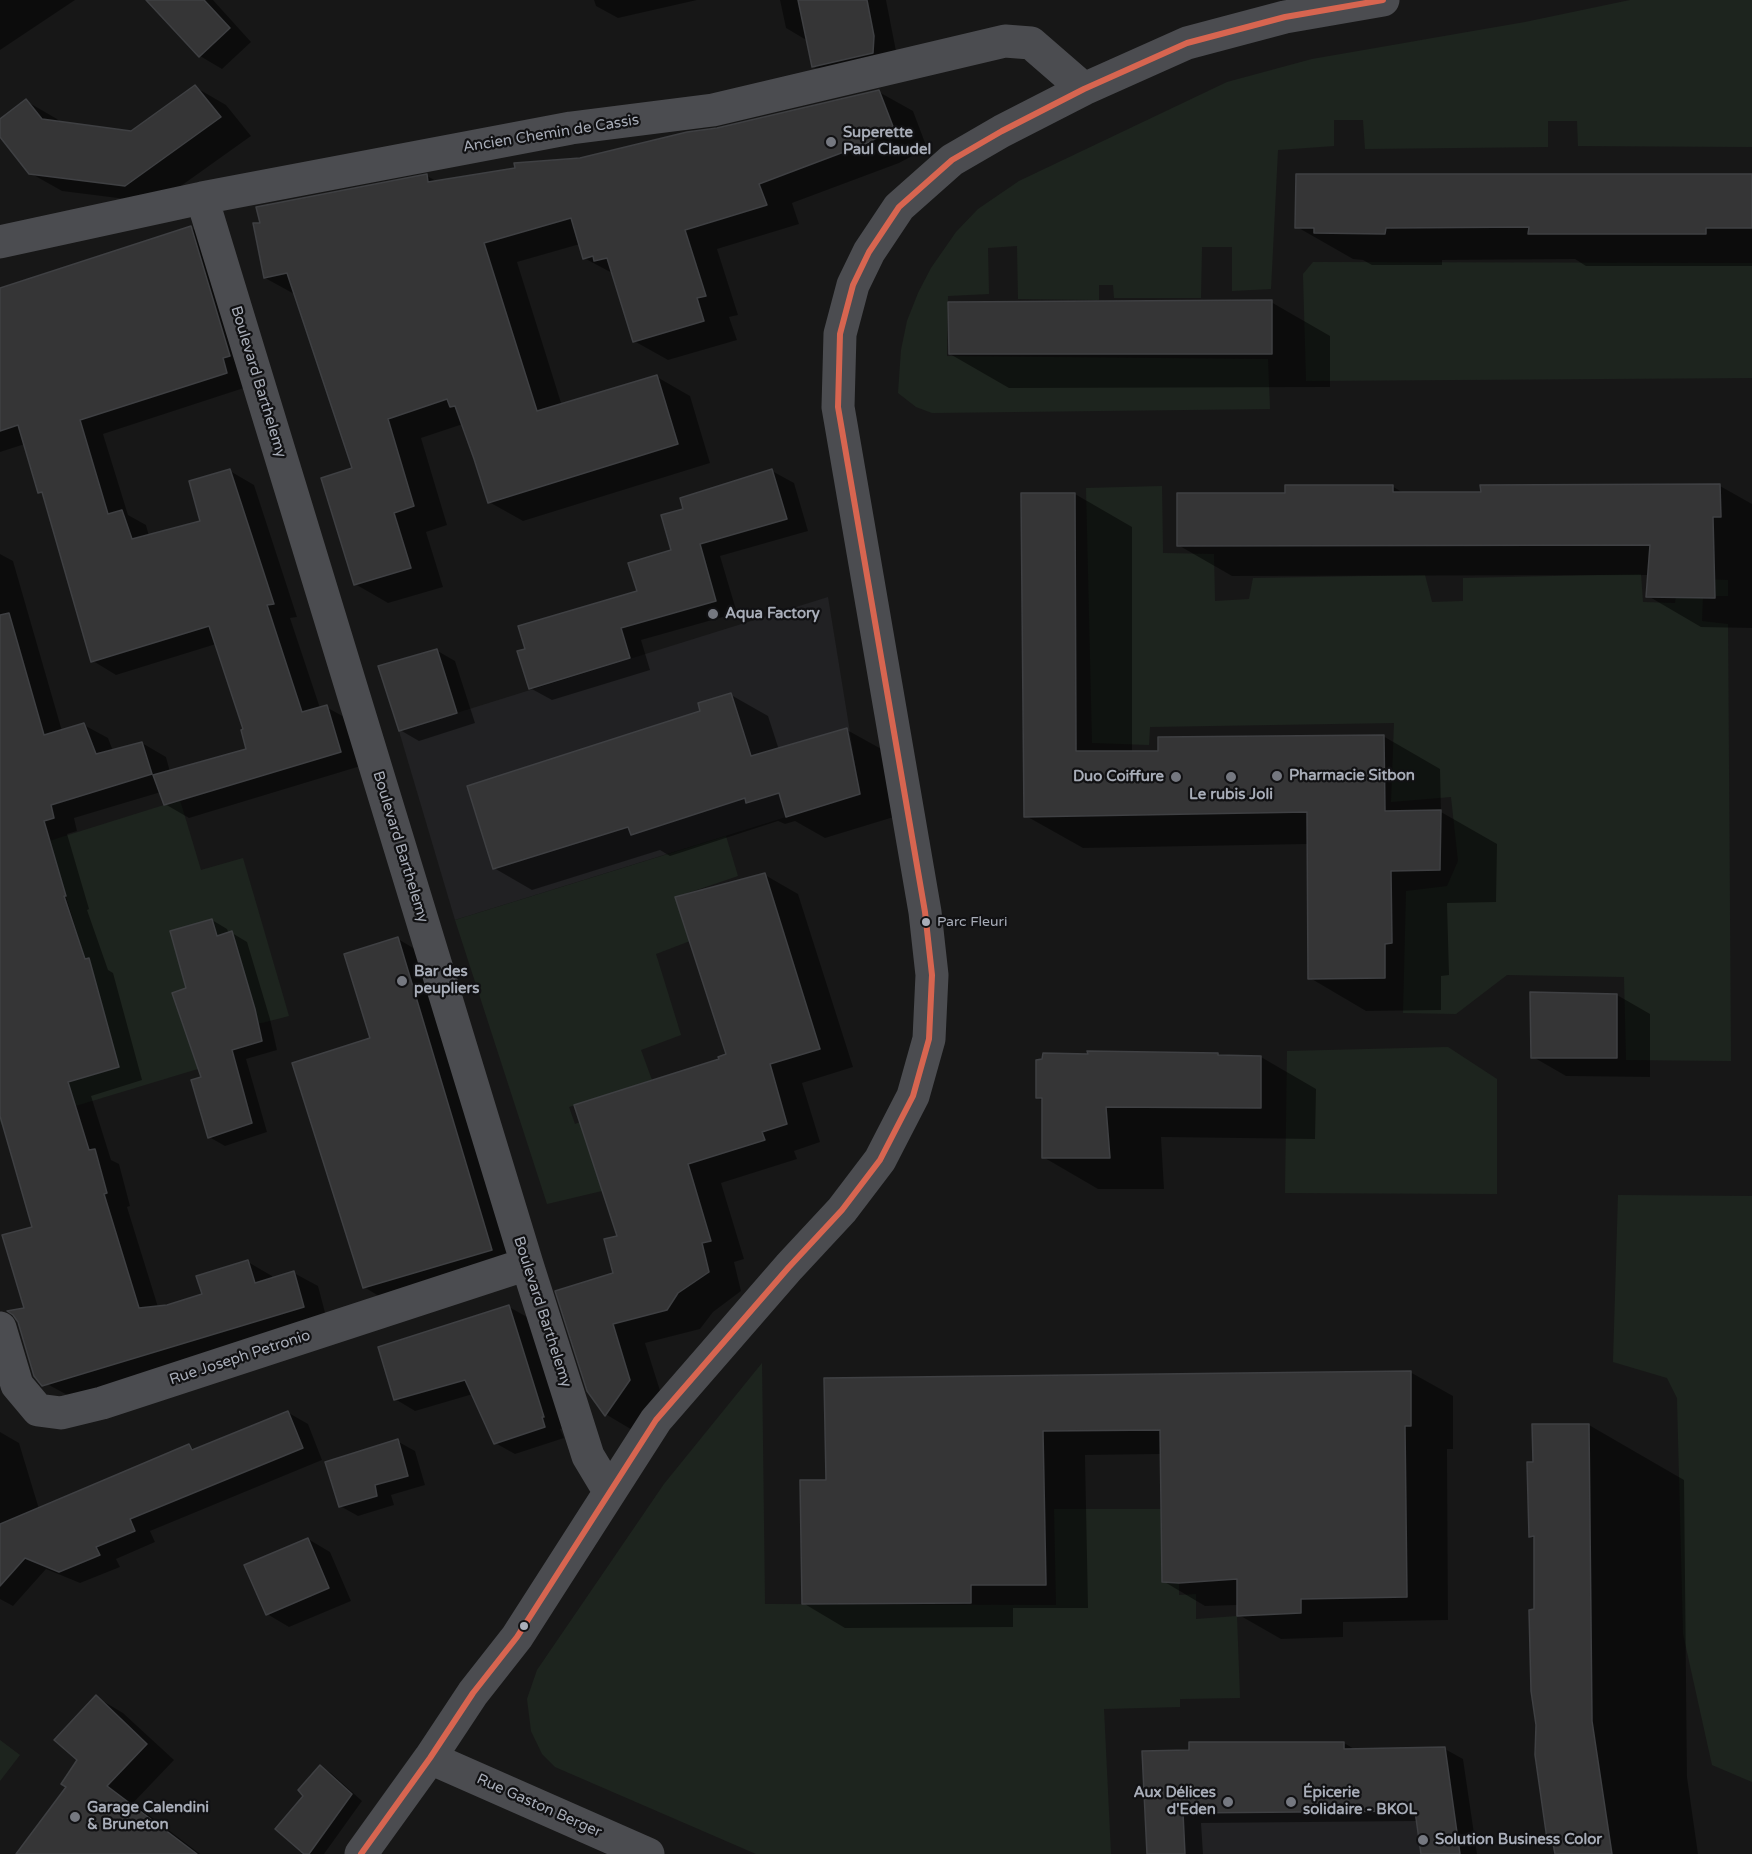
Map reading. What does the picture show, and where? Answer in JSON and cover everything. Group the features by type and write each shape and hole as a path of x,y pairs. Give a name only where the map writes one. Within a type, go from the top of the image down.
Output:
{"street":[{"path":"361,1854 430,1758 473,1693 517,1637 656,1420 789,1267 842,1210 880,1160 913,1096 929,1039 932,975 925,912 838,407 840,334 853,285 869,252 900,207 952,160 1002,131 1084,89 1187,44 1285,18 1383,0"},
{"name":"Ancien Chemin de Cassis","path":"0,242 202,198 571,128 713,110 1005,41 1031,43 1084,89"},
{"name":"Boulevard Barthelemy","path":"202,198 527,1264 588,1456 609,1491"},
{"name":"Rue Joseph Petronio","path":"0,1328 17,1385 38,1410 61,1413 102,1403 527,1264"},
{"name":"Rue Gaston Berger","path":"430,1758 648,1854"}],"shaded area":[{"path":"1630,0 1752,0 1752,147 1578,146 1577,121 1548,121 1548,147 1365,149 1363,120 1334,120 1334,146 1278,150 1271,289 1232,291 1232,247 1202,247 1201,298 1114,298 1113,285 1099,285 1099,300 1018,299 1017,246 988,248 989,294 948,296 947,356 1268,359 1270,409 932,413 916,407 898,393 901,350 907,321 931,268 956,232 978,209 1019,181 1227,82 1312,59 1525,22"},
{"path":"1313,262 1752,263 1752,378 1306,381 1303,274"},
{"path":"1162,486 1163,553 1214,554 1215,601 1249,599 1253,578 1425,575 1432,602 1463,601 1463,578 1641,574 1643,602 1675,603 1678,578 1728,580 1728,596 1703,596 1702,621 1728,624 1731,1061 1626,1060 1624,977 1507,975 1456,1014 1403,1013 1406,891 1447,886 1458,861 1451,797 1391,802 1394,723 1150,727 1149,745 1092,743 1086,488"},
{"path":"828,597 860,794 455,920 399,731"},
{"path":"180,800 201,870 243,858 289,1016 254,1025 232,1048 234,1058 3,1128 0,1121 0,1103 119,1067 89,958 85,959 49,841","holes":["212,919 217,936 232,932 254,1005 183,1026 172,993 187,988 170,931"]},
{"path":"726,836 738,876 676,897 690,941 656,954 681,1035 641,1050 652,1080 569,1107 575,1124 580,1122 602,1191 547,1204 455,920"},
{"path":"1448,1047 1497,1079 1497,1194 1285,1193 1287,1051"},
{"path":"1618,1195 1752,1196 1752,1782 1712,1765 1683,1634 1677,1398 1667,1378 1613,1362"},
{"path":"762,1363 765,1604 1056,1605 1054,1509 1161,1509 1162,1582 1179,1583 1179,1595 1196,1594 1196,1619 1237,1616 1240,1698 1180,1699 1180,1707 1104,1709 1111,1854 756,1854 555,1767 542,1754 531,1731 527,1699 537,1670 664,1484"},
{"path":"0,1740 20,1755 0,1781"},
{"path":"1445,1747 1460,1854 1147,1854 1142,1751"}],"building":[{"path":"146,0 204,0 230,28 199,57"},
{"path":"798,0 867,0 874,36 873,53 812,67"},
{"path":"195,85 221,117 125,186 29,174 0,137 0,119 26,99 42,119 131,131"},
{"path":"879,90 894,129 865,144 759,184 767,205 685,230 706,296 697,298 704,321 633,342 607,258 594,261 593,256 583,259 571,218 484,243 537,411 657,375 678,444 488,503 455,406 450,407 447,399 388,419 414,506 394,513 411,568 354,585 321,478 352,468 287,273 264,278 253,223 260,223 256,207 427,174 428,182 515,168 514,163 580,158"},
{"path":"1296,174 1752,174 1752,228 1706,228 1706,234 1528,234 1529,227 1386,228 1385,234 1314,233 1314,228 1295,228"},
{"path":"191,226 230,356 223,358 227,373 80,420 108,514 122,510 132,539 200,521 189,481 230,469 274,604 267,605 302,712 327,705 341,752 164,805 153,775 246,749 241,730 243,729 209,626 91,662 42,492 38,493 18,425 0,431 0,288"},
{"path":"1272,300 1272,354 949,354 948,302"},
{"path":"772,469 787,519 700,544 716,601 621,628 630,658 529,689 517,651 525,649 518,626 637,591 628,563 671,550 661,515 683,509 680,498"},
{"path":"1720,484 1721,517 1713,517 1715,598 1646,597 1650,545 1177,546 1177,493 1285,493 1285,485 1393,485 1393,492 1481,492 1480,485"},
{"path":"1021,493 1075,493 1076,751 1158,751 1158,737 1384,735 1385,811 1441,810 1440,870 1391,871 1392,943 1385,944 1385,978 1308,979 1307,812 1024,817"},
{"path":"9,613 44,735 84,723 96,754 142,742 152,774 51,805 54,818 44,821 66,896 64,896 85,959 89,958 119,1067 68,1082 89,1150 95,1149 107,1193 104,1194 139,1308 167,1305 202,1294 196,1276 248,1260 255,1283 294,1271 304,1307 42,1386 34,1376 18,1322 7,1311 24,1308 2,1235 32,1227 0,1116 0,615"},
{"path":"437,649 457,713 399,731 378,666"},
{"path":"731,693 751,756 847,728 860,794 786,817 779,793 746,803 745,798 631,835 628,827 493,869 467,786 700,711 698,703"},
{"path":"765,873 820,1049 770,1064 787,1124 762,1132 765,1140 688,1164 711,1241 702,1243 709,1272 678,1293 667,1310 613,1324 630,1380 605,1416 587,1391 555,1291 613,1273 604,1239 617,1236 574,1105 719,1059 718,1057 726,1054 675,897"},
{"path":"212,919 217,936 232,931 262,1041 232,1050 252,1123 208,1138 191,1080 201,1077 172,993 186,988 170,931"},
{"path":"398,937 492,1250 363,1288 292,1063 370,1038 344,954"},
{"path":"1530,992 1617,994 1617,1058 1531,1058"},
{"path":"1087,1051 1261,1056 1261,1108 1106,1107 1110,1158 1042,1158 1042,1098 1036,1098 1036,1060 1042,1059 1043,1053 1088,1054"},
{"path":"509,1305 544,1417 542,1417 545,1427 494,1444 465,1380 394,1400 378,1347"},
{"path":"1411,1371 1411,1426 1405,1426 1407,1597 1301,1599 1301,1613 1237,1616 1237,1579 1162,1582 1160,1430 1043,1431 1046,1585 971,1585 971,1603 802,1604 800,1480 826,1480 824,1378"},
{"path":"288,1411 303,1448 130,1519 135,1531 96,1547 100,1555 59,1572 25,1558 0,1586 0,1524 189,1444 192,1450"},
{"path":"1532,1424 1589,1424 1592,1721 1612,1854 1555,1854 1552,1838 1547,1839 1535,1755 1536,1725 1531,1691 1529,1610 1534,1609 1534,1536 1529,1537 1527,1462 1533,1462"},
{"path":"398,1439 408,1476 375,1485 377,1496 339,1507 325,1462"},
{"path":"308,1538 329,1588 266,1615 244,1565"},
{"path":"96,1695 147,1744 107,1786 197,1854 16,1854 66,1787 61,1784 77,1760 54,1740"},
{"path":"1189,1742 1344,1742 1344,1749 1445,1747 1460,1854 1421,1854 1415,1811 1183,1813 1185,1854 1147,1854 1142,1751 1189,1750"},
{"path":"320,1765 352,1794 309,1854 304,1854 275,1829 303,1796 298,1790"}],"transit line":[{"path":"361,1854 430,1758 473,1693 517,1637 656,1420 789,1267 842,1210 880,1160 913,1096 929,1039 932,975 925,912 838,407 840,334 853,285 869,252 899,207 952,160 1002,131 1084,89 1187,43 1285,17 1383,0"}],"place":[{"name":"Superette Paul Claudel","path":"831,142"},
{"name":"Aqua Factory","path":"713,614"},
{"name":"Pharmacie Sitbon","path":"1277,776"},
{"name":"Duo Coiffure","path":"1176,777"},
{"name":"Le rubis Joli","path":"1231,777"},
{"name":"Parc Fleuri","path":"926,922"},
{"name":"Bar des peupliers","path":"402,981"},
{"name":"Aux Délices d'Eden","path":"1228,1802"},
{"name":"Épicerie solidaire - BKOL","path":"1291,1802"},
{"name":"Garage Calendini & Bruneton","path":"75,1817"},
{"name":"Solution Business Color","path":"1423,1840"}]}
